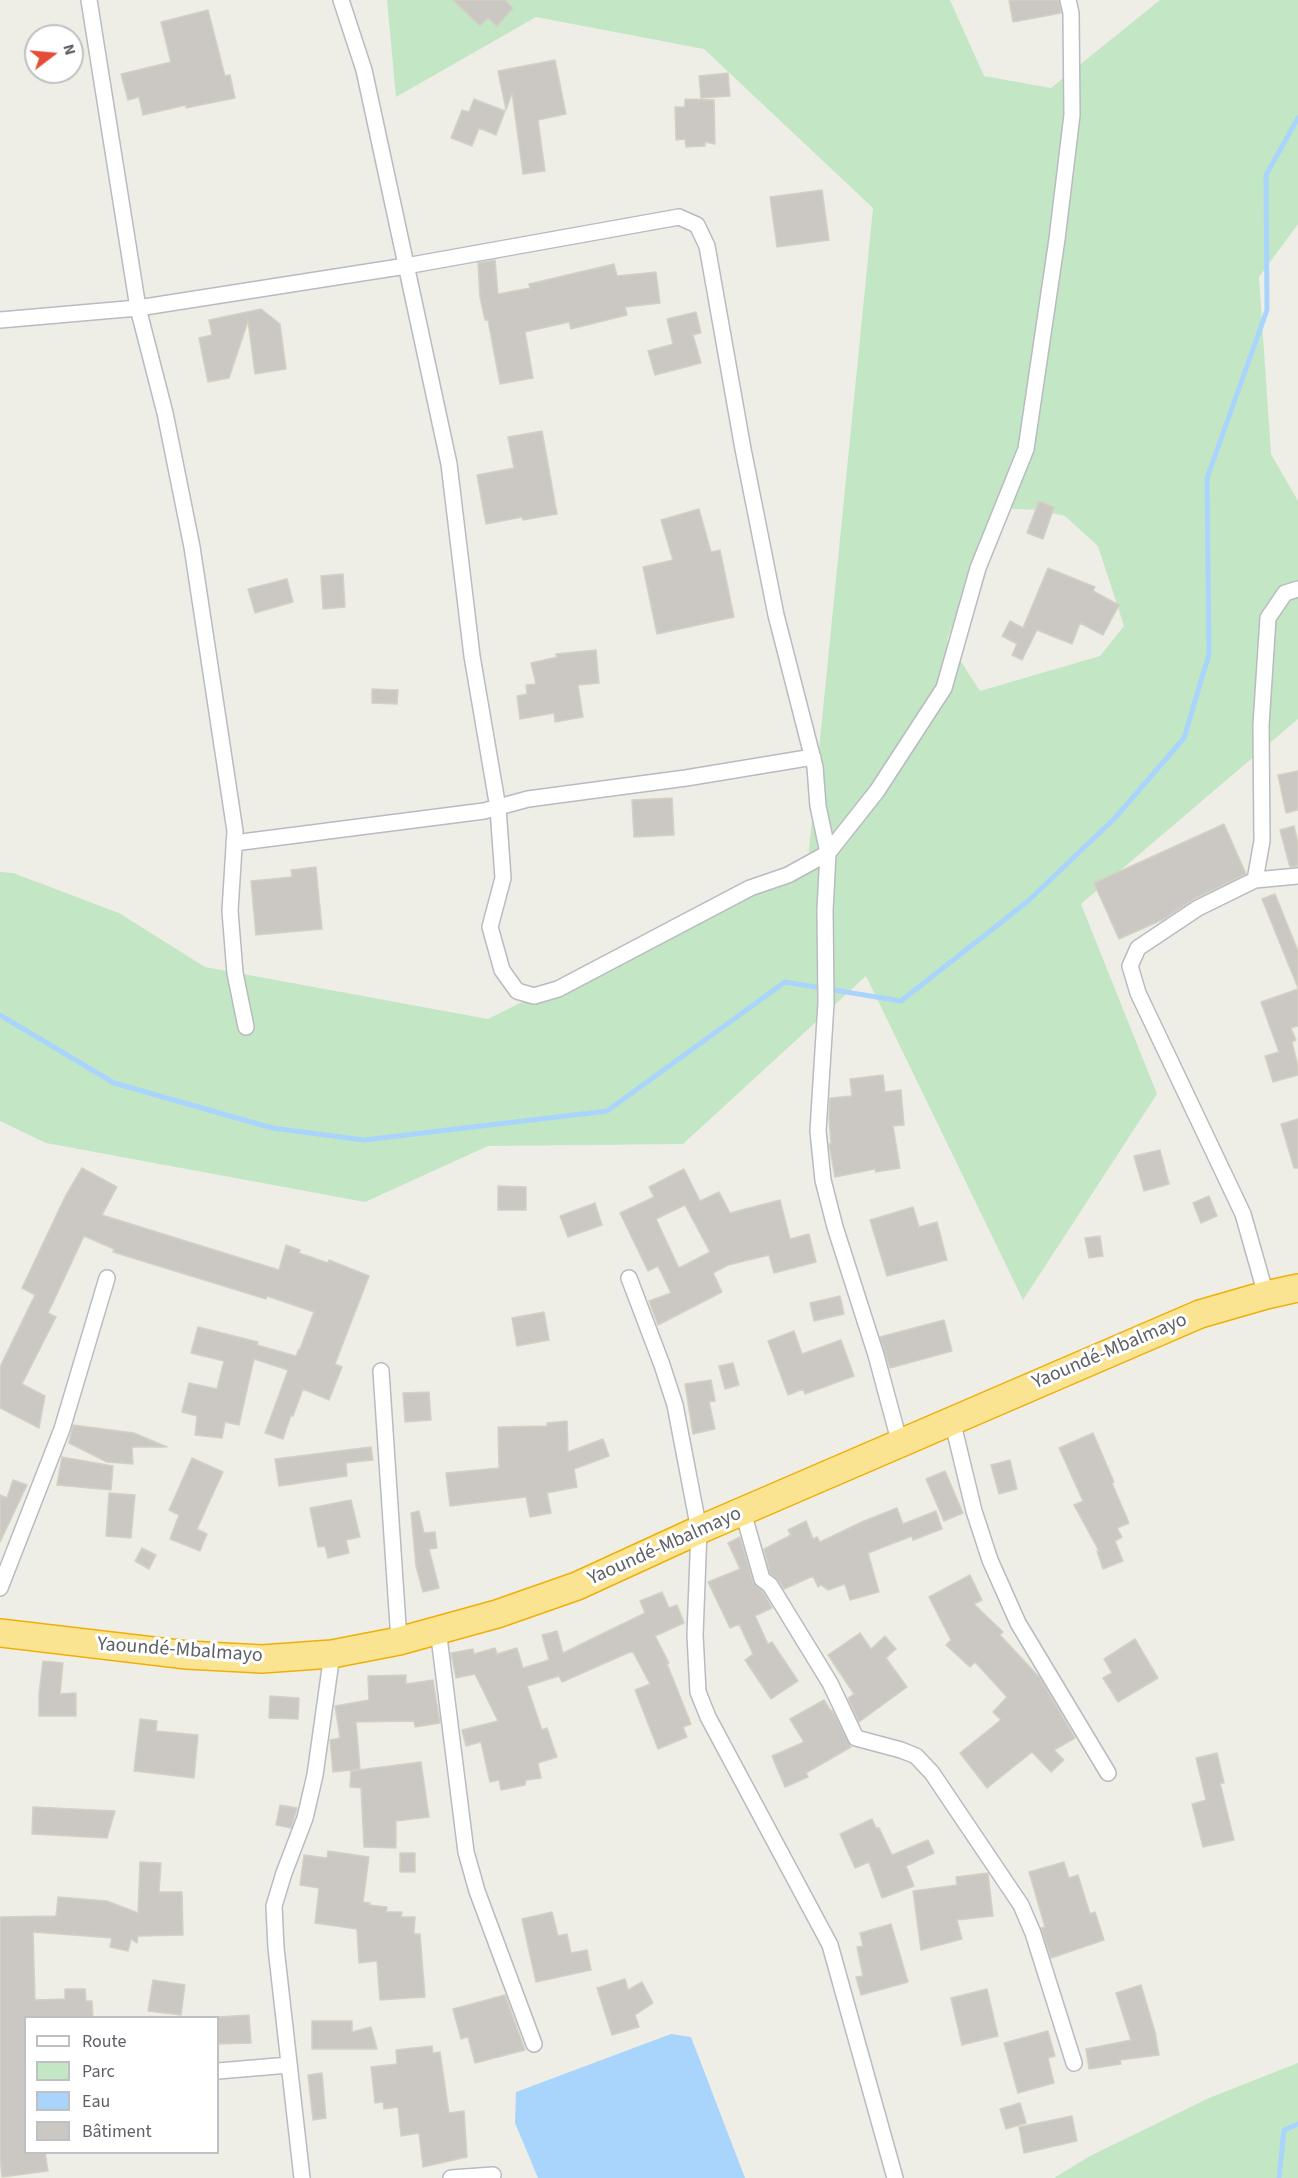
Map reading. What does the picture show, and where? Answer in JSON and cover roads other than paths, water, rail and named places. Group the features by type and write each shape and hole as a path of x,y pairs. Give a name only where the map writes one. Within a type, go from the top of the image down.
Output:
{"highway":[{"name":"Yaoundé-Mbalmayo","path":"0,1633 187,1655 262,1659 332,1654 399,1641 497,1614 577,1586 699,1530 1200,1314 1298,1288"}],"street":[{"path":"89,0 138,309 165,413 192,547 235,831 230,911 235,973 246,1027"},
{"path":"341,0 364,69 449,464 472,656 498,808 503,878 490,927 502,970 517,991 534,996 558,989 750,888 788,875 828,853 877,791 944,688 978,568 1026,449 1057,239 1072,116 1071,13 1068,0"},
{"path":"0,320 138,309 406,266 679,217 697,225 707,246 743,449 776,615 813,758 818,806 828,853 825,910 826,1003 818,1131 823,1180 835,1227 876,1355 900,1444"},
{"path":"1255,880 1262,842 1262,725 1268,618 1286,593 1298,589"},
{"path":"234,843 484,812 528,799 813,758"},
{"path":"1266,1295 1243,1214 1138,993 1130,966 1138,948 1198,909 1255,880 1298,876"},
{"path":"0,1588 63,1429 107,1278"},
{"path":"630,1278 663,1365 675,1405 699,1530 695,1635 698,1692 708,1717 830,1945 895,2178"},
{"path":"381,1371 399,1641"},
{"path":"952,1420 974,1511 990,1560 1018,1623 1108,1773"},
{"path":"743,1512 754,1543 755,1558 762,1579 770,1585 830,1683 856,1738 916,1756 932,1773 1022,1905 1074,2063"},
{"path":"438,1629 466,1852 477,1891 534,2044"},
{"path":"302,2178 276,1948 274,1906 305,1818 315,1775 332,1654"},
{"path":"219,2071 289,2065"},
{"path":"451,2178 493,2175"}],"water":[{"path":"671,2034 691,2037 745,2178 538,2178 515,2123 516,2092"}],"waterway":[{"path":"0,1015 114,1083 272,1128 364,1140 607,1111 785,982 901,1001 1027,902 1115,818 1184,738 1209,654 1207,478 1267,310 1266,175 1298,118"},
{"path":"1279,2178 1284,2130 1298,2124"}]}
